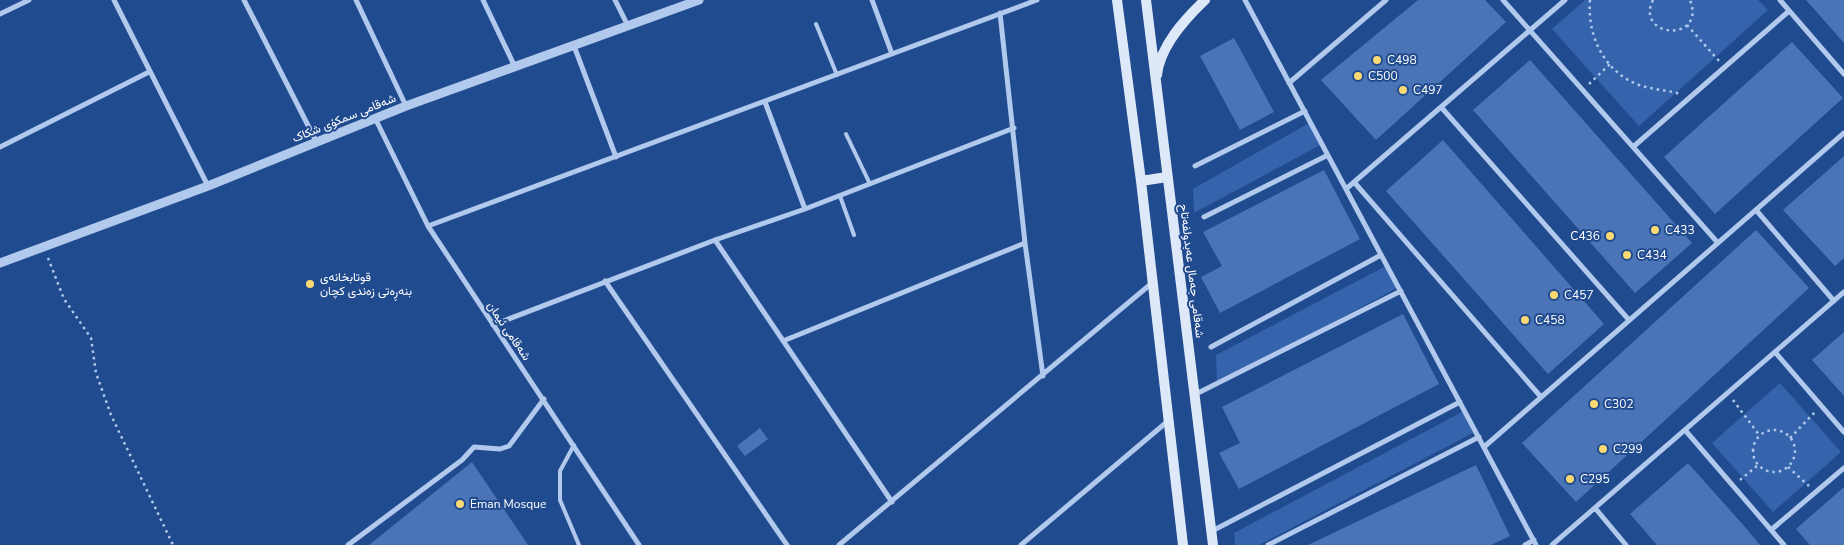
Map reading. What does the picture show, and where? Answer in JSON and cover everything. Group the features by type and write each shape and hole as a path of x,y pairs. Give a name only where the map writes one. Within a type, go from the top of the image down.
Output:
{"main road":[{"path":"1117,0 1141,181 1183,545"},
{"name":"شەقامی جەمال عەبدولفەتاح","path":"1146,0 1196,394 1213,545"},
{"path":"1156,89 1158,69 1172,39 1205,0"},
{"path":"1141,181 1168,177"}],"street":[{"path":"0,14 29,0"},
{"path":"114,0 208,186"},
{"path":"244,0 317,143"},
{"path":"356,0 406,106"},
{"path":"483,0 515,67"},
{"path":"615,0 628,26"},
{"name":"شەقامی سمکۆی شکاک","path":"0,263 208,186 376,120 406,106 699,0"},
{"path":"872,0 892,54"},
{"path":"428,226 1037,0"},
{"path":"1246,0 1535,543 1524,545"},
{"path":"1289,83 1386,0"},
{"path":"1503,0 1718,243"},
{"path":"1346,189 1565,0"},
{"path":"1780,0 1844,74"},
{"path":"1633,147 1789,11"},
{"path":"1000,13 1025,243 1043,376"},
{"path":"574,46 616,157"},
{"path":"0,148 149,72"},
{"path":"766,102 805,210"},
{"path":"1441,107 1629,320"},
{"path":"1195,166 1305,111"},
{"name":"شەقامی ئیمان","path":"376,120 428,226 640,545"},
{"path":"492,325 715,240 805,210 1014,128"},
{"path":"1484,447 1844,133"},
{"path":"1204,217 1328,155"},
{"path":"1354,182 1541,396"},
{"path":"1756,210 1834,301"},
{"path":"715,240 892,502"},
{"path":"783,341 1025,243"},
{"path":"1211,347 1381,255"},
{"path":"605,281 787,545"},
{"path":"839,545 1152,283"},
{"path":"1196,394 1401,291"},
{"path":"1552,545 1844,292"},
{"path":"1775,352 1844,432"},
{"path":"348,545 462,460 474,447 500,449 509,446 527,419 544,400"},
{"path":"1211,531 1460,402"},
{"path":"1021,545 1168,421"},
{"path":"1685,430 1784,545"},
{"path":"1268,545 1479,437"},
{"path":"1771,530 1844,468"},
{"path":"1595,508 1626,545"}],"lane":[{"path":"816,24 837,75"},
{"path":"846,134 870,184"},
{"path":"840,196 854,235"},
{"path":"574,445 560,471 560,500 579,545"}],"path":[{"path":"1590,0 1589,16 1591,31 1600,52 1610,64 1641,86 1668,90 1690,97"},
{"path":"1653,0 1650,11 1652,19 1662,29 1675,31 1687,25 1692,13 1690,0"},
{"path":"1687,25 1725,67"},
{"path":"1582,90 1610,64"},
{"path":"43,247 64,299 91,338 96,373 111,415 173,545"},
{"path":"1727,393 1760,436"},
{"path":"1790,438 1822,406"},
{"path":"1776,430 1790,438 1794,455 1788,467 1782,470 1769,471 1758,465 1753,451 1754,444 1760,436 1769,431 1776,430"},
{"path":"1734,486 1758,465"},
{"path":"1788,467 1816,492"}],"shaded area":[{"path":"1585,0 1758,0 1768,10 1639,126 1552,29"},
{"path":"1309,123 1320,145 1194,213 1193,189"},
{"path":"1386,266 1397,288 1217,384 1216,355"},
{"path":"1780,383 1841,452 1773,512 1712,443"},
{"path":"1462,412 1473,433 1259,545 1235,545 1234,533"}],"building":[{"path":"1418,0 1485,0 1506,22 1376,140 1321,80"},
{"path":"1806,0 1844,0 1844,43 1829,26"},
{"path":"1234,38 1274,112 1240,130 1200,56"},
{"path":"1792,42 1843,98 1715,214 1664,157"},
{"path":"1530,60 1692,243 1635,293 1473,110"},
{"path":"1443,140 1604,324 1548,374 1386,191"},
{"path":"1844,156 1844,258 1835,266 1783,210"},
{"path":"1324,170 1360,239 1220,313 1201,277 1222,266 1203,232"},
{"path":"1756,230 1809,288 1576,502 1522,443"},
{"path":"1403,314 1439,384 1239,489 1219,453 1240,443 1222,407"},
{"path":"1844,332 1844,396 1812,360"},
{"path":"760,428 768,439 745,456 737,446"},
{"name":"Eman Mosque","path":"472,462 528,545 369,545"},
{"path":"1688,463 1760,545 1657,545 1630,514"},
{"path":"1476,465 1510,536 1491,545 1308,545"},
{"path":"1844,487 1844,545 1810,545 1796,529"}],"place":[{"name":"C498","path":"1377,60"},
{"name":"C500","path":"1358,76"},
{"name":"C497","path":"1403,90"},
{"name":"C433","path":"1655,230"},
{"name":"C436","path":"1610,236"},
{"name":"C434","path":"1627,255"},
{"name":"قوتابخانەی بنەڕەتی زەندی کچان","path":"310,284"},
{"name":"C457","path":"1554,295"},
{"name":"C458","path":"1525,320"},
{"name":"C302","path":"1594,404"},
{"name":"C299","path":"1603,449"},
{"name":"C295","path":"1570,479"},
{"name":"Eman Mosque","path":"460,504"}]}
